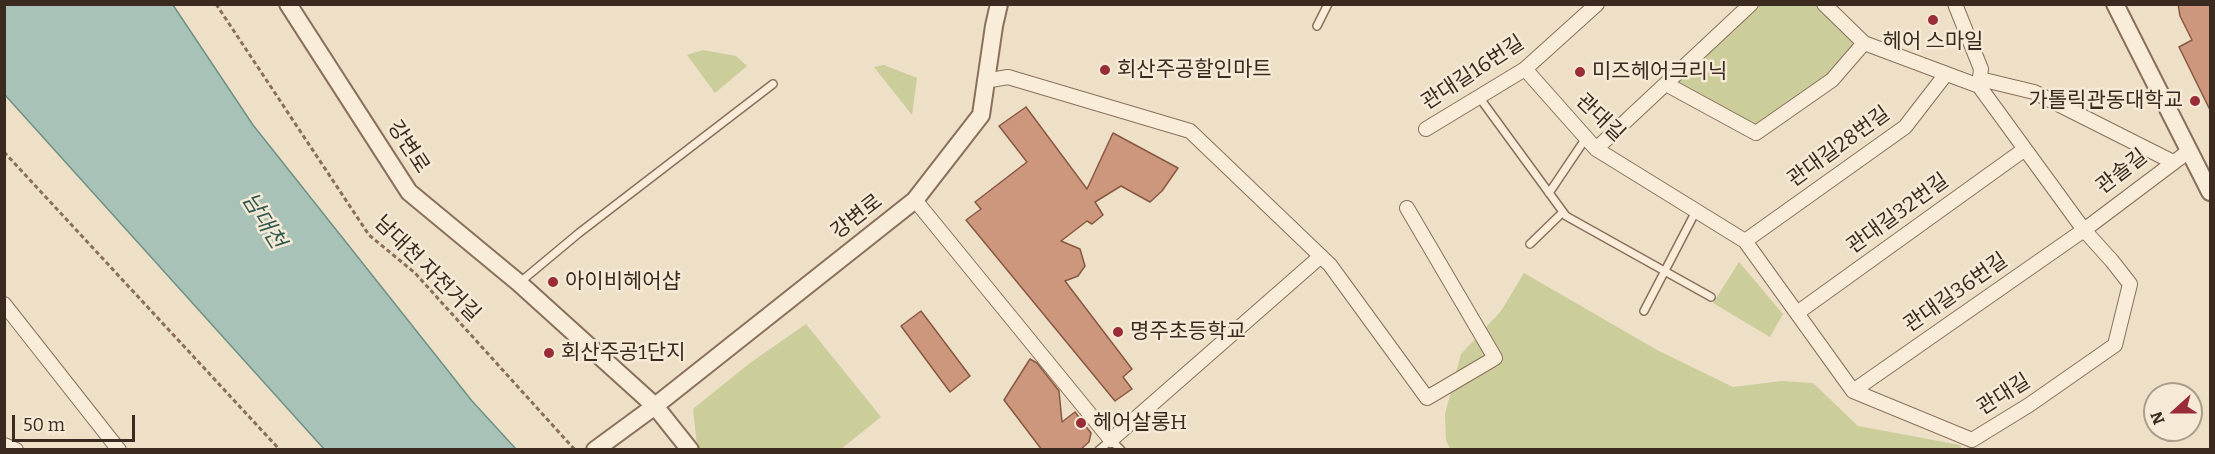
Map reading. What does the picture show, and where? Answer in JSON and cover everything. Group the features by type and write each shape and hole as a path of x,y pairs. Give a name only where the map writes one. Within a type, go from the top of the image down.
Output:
{"street":[{"name":"강변로","path":"288,4 409,192 519,283 655,406 690,450"},
{"name":"강변로","path":"595,450 630,422 655,406 915,200 981,115 999,4"},
{"name":"관대길16번길","path":"1426,129 1525,69 1597,4"},
{"path":"1596,149 1751,4"},
{"path":"1824,4 1864,43 1946,74 1979,83 2034,92 2173,162"},
{"path":"1955,4 1981,69 1979,83"},
{"path":"2115,4 2211,192"},
{"path":"1666,84 1755,132 1832,80 1864,43"},
{"name":"관대길","path":"1525,69 1596,149 1745,241 1852,391 1972,440 2038,399 2115,345 2130,284 2084,230 1979,83"},
{"name":"관대길28번길","path":"1745,241 1905,127 1946,74"},
{"path":"986,81 1008,77 1190,131 1330,265 1427,398 1495,358 1407,208"},
{"name":"관대길32번길","path":"1797,313 2025,149"},
{"name":"관솔길","path":"2084,230 2189,151"},
{"path":"915,200 1116,445 1321,256"},
{"name":"관대길36번길","path":"1852,391 2084,230"},
{"path":"4,304 119,450"},
{"path":"4,445 16,450"}],"lane":[{"path":"1317,26 1328,4"},
{"path":"519,283 579,233 773,84"},
{"path":"1479,97 1566,216 1711,297"},
{"path":"1549,193 1586,138"},
{"path":"1644,311 1696,211"},
{"path":"1530,244 1563,212"},
{"path":"1099,450 1116,445"}],"path":[{"name":"남대천 자전거길","path":"216,4 369,235 415,273 575,450"},
{"path":"4,152 280,450"}],"green space":[{"path":"1751,5 1824,5 1864,43 1832,80 1756,133 1666,84"},
{"path":"703,50 736,56 747,66 715,93 687,55"},
{"path":"884,65 917,78 912,115 874,67"},
{"path":"1739,262 1783,314 1770,337 1713,303"},
{"path":"1524,273 1657,350 1733,387 1782,381 1813,383 1858,426 1960,445 1962,449 1450,449 1446,440 1445,414 1461,354 1501,311"},
{"path":"806,324 881,417 841,449 701,449 697,445 693,409 750,363"}],"water":[{"name":"남대천","path":"4,5 173,5 253,125 472,401 516,449 324,449 5,95"}],"building":[{"path":"2178,4 2211,4 2211,112 2179,47 2192,40 2180,16"},
{"path":"1026,107 1087,189 1113,133 1178,168 1162,191 1150,202 1121,186 1095,202 1103,215 1092,224 1087,221 1061,241 1080,249 1085,266 1078,276 1065,281 1132,369 1123,377 1132,389 1115,401 966,220 981,209 975,202 1027,162 999,126"},
{"path":"921,311 970,376 950,392 901,326"},
{"path":"1030,359 1037,363 1059,391 1062,422 1075,412 1091,433 1089,442 1080,450 1042,450 1004,400"}],"place":[{"name":"헤어 스마일","path":"1933,20"},
{"name":"회산주공할인마트","path":"1105,70"},
{"name":"미즈헤어크리닉","path":"1580,72"},
{"name":"가톨릭관동대학교","path":"2195,101"},
{"name":"아이비헤어샵","path":"553,282"},
{"name":"명주초등학교","path":"1118,332"},
{"name":"회산주공1단지","path":"549,353"},
{"name":"헤어살롱H","path":"1081,423"}]}
